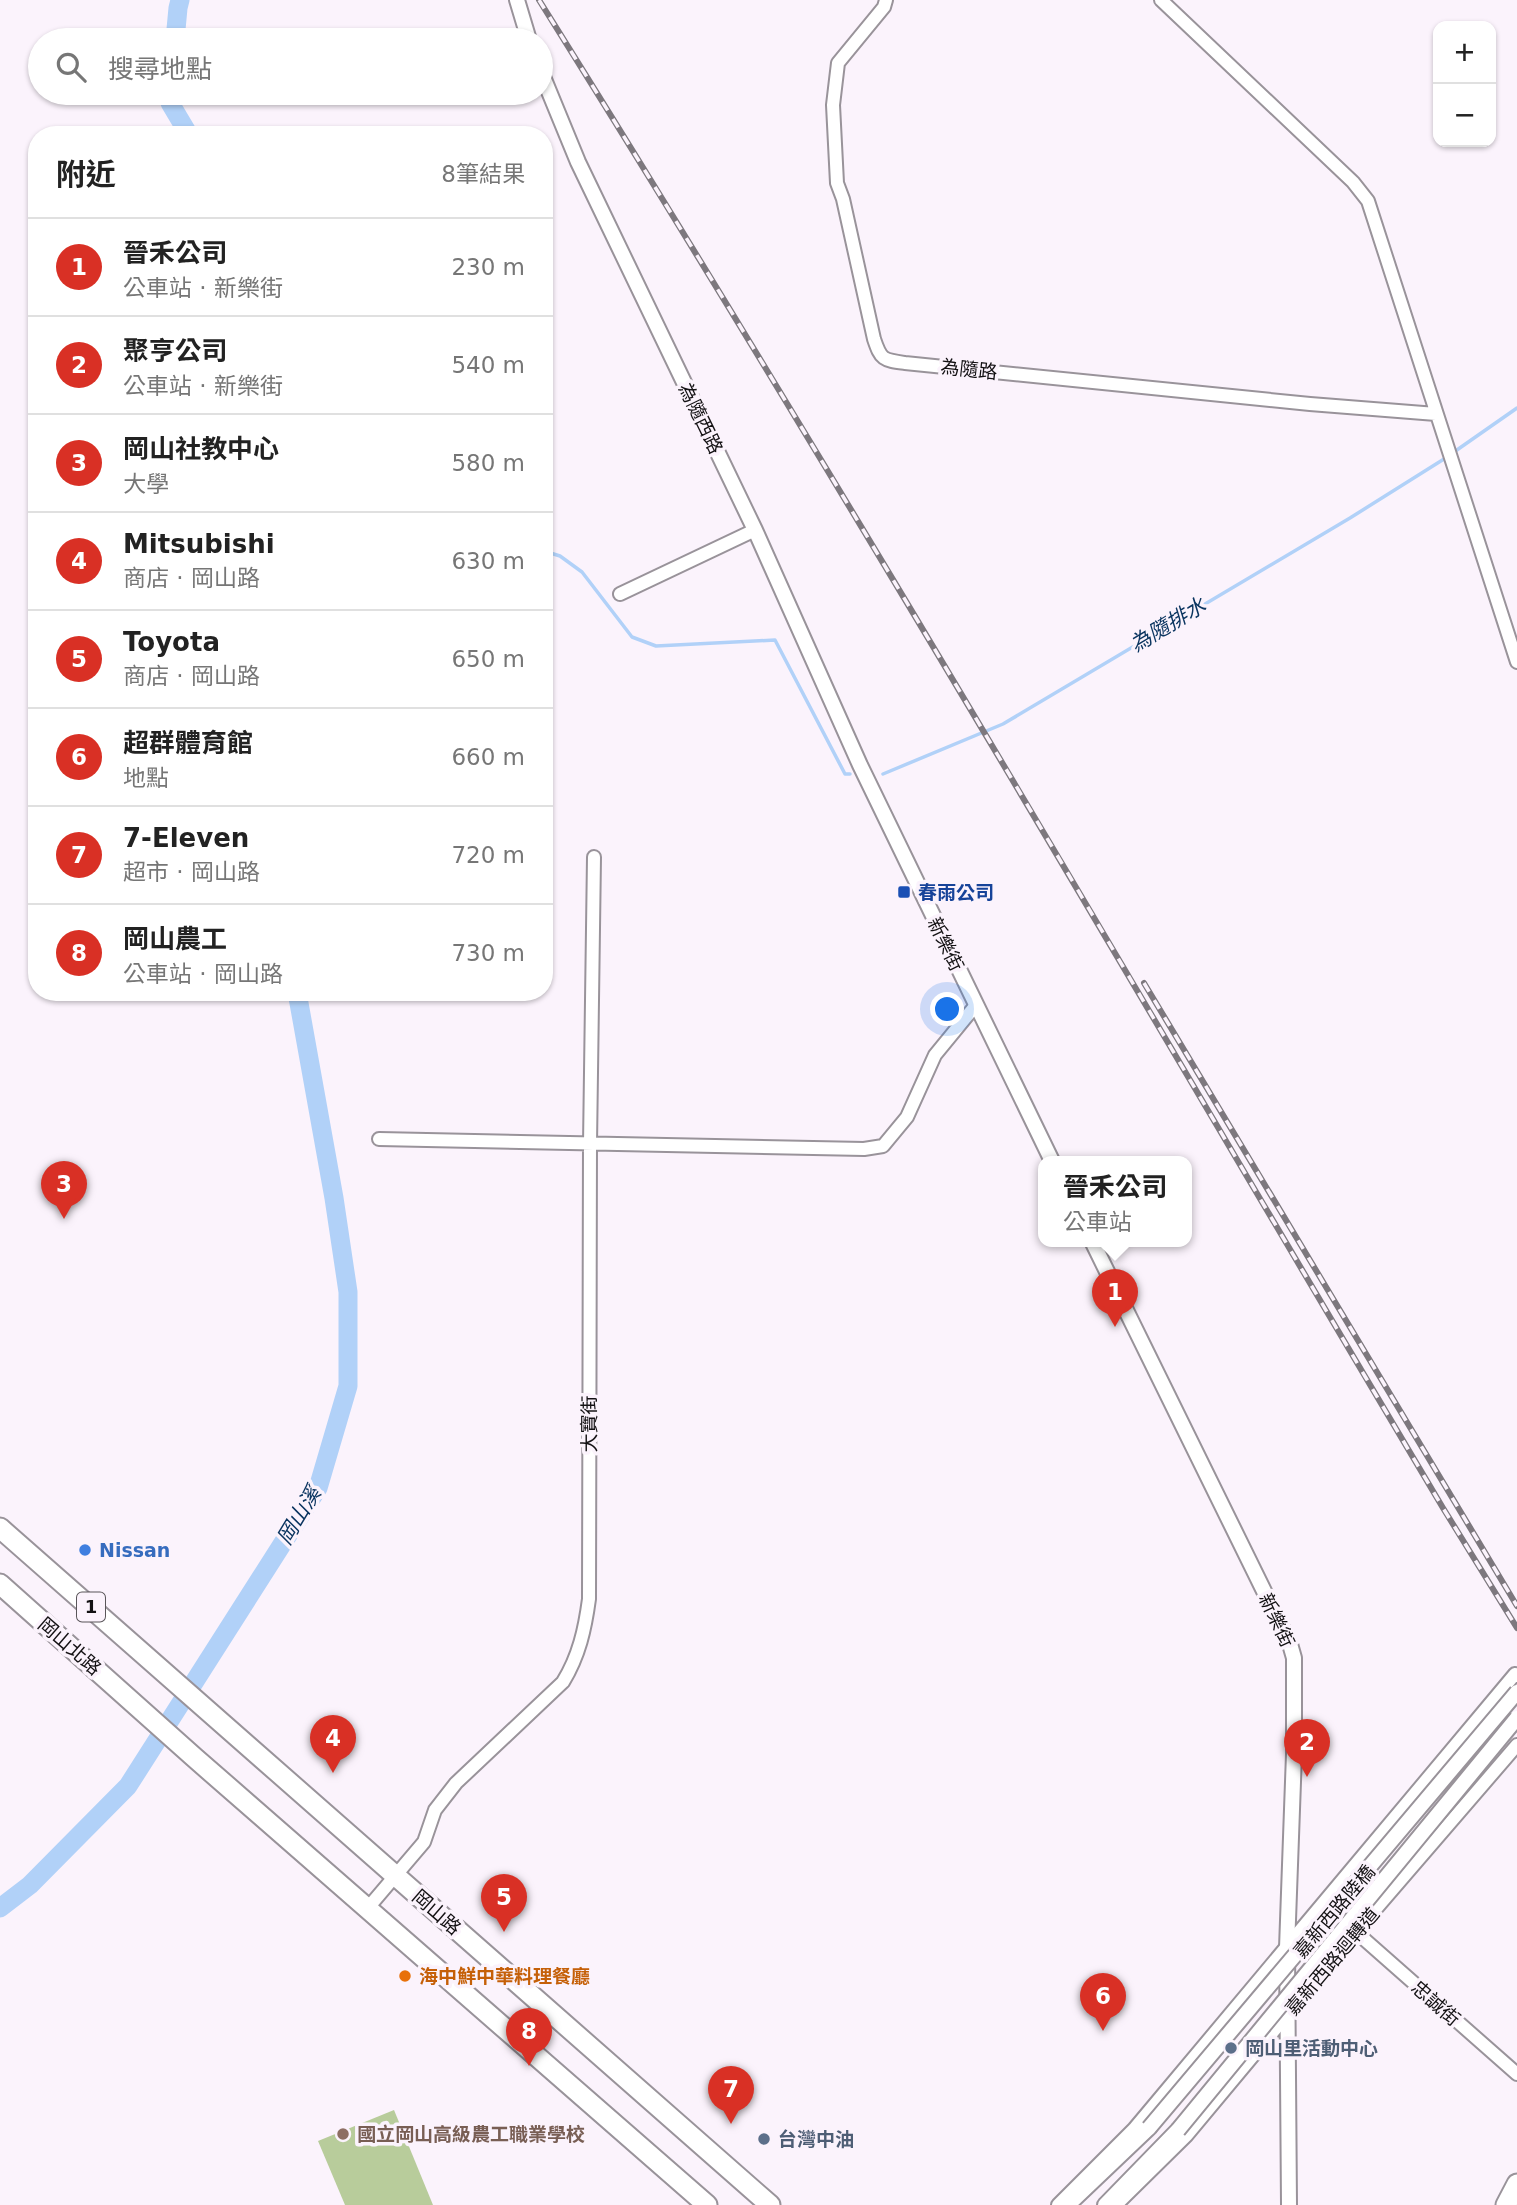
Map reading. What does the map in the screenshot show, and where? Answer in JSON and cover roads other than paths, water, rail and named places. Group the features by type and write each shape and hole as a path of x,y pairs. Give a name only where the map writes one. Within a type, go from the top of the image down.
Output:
{"main road":[{"name":"岡山路","path":"0,1528 770,2205"},
{"name":"岡山北路","path":"0,1584 367,1909"},
{"name":"1","path":"367,1909 706,2205"},
{"path":"1506,2205 1517,2184"}],"street":[{"path":"517,0 525,28"},
{"name":"為隨路","path":"886,0 884,8 838,63 833,105 836,183 843,199 879,355 887,360 945,367 1436,414"},
{"path":"1161,0 1360,189 1368,201 1517,662"},
{"name":"為隨西路","path":"553,101 578,162 755,530 860,765"},
{"path":"620,594 755,530"},
{"name":"新樂街","path":"860,765 1050,1156"},
{"name":"大寶街","path":"367,1909 424,1842 435,1811 456,1783 563,1682 572,1667 584,1633 589,1599 594,857"},
{"path":"379,1139 864,1149 883,1146 906,1117 935,1055 976,1005"},
{"name":"新樂街","path":"1095,1247 1290,1644 1294,1658 1294,1754 1287,1948 1289,2205"},
{"path":"1058,2205 1134,2129 1515,1674 1517,1675"},
{"name":"嘉新西路陸橋","path":"1068,2205 1149,2128 1517,1692"},
{"name":"嘉新西路陸橋","path":"1105,2205 1178,2130 1517,1718"},
{"name":"嘉新西路迴轉道","path":"1116,2205 1187,2134 1517,1745"},
{"name":"忠誠街","path":"1356,1932 1517,2074"},
{"path":"1181,2074 1214,2102"}],"waterway":[{"name":"岡山溪","path":"176,28 180,0"},
{"name":"岡山溪","path":"171,105 184,126"},
{"name":"為隨排水","path":"1454,452 1517,408"},
{"name":"為隨排水","path":"883,774 1003,724 1350,518 1444,459"},
{"name":"為隨排水","path":"553,554 582,572 632,637 656,646 775,640 845,774 850,774"},
{"name":"岡山溪","path":"0,1908 30,1885 128,1786 318,1488 348,1386 348,1292 299,1001"}],"railway":[{"path":"539,0 883,563 1443,1508 1517,1628"},
{"path":"1144,983 1517,1606"}],"place":[{"name":"春雨公司","path":"904,892"},
{"name":"岡山社教中心","path":"64,1219"},
{"name":"晉禾公司","path":"1115,1327"},
{"name":"Nissan","path":"85,1550"},
{"name":"Mitsubishi","path":"333,1773"},
{"name":"聚亨公司","path":"1307,1777"},
{"name":"Toyota","path":"504,1932"},
{"name":"海中鮮中華料理餐廳","path":"405,1976"},
{"name":"超群體育館","path":"1103,2031"},
{"name":"岡山里活動中心","path":"1231,2048"},
{"name":"岡山農工","path":"529,2066"},
{"name":"7-Eleven","path":"731,2124"},
{"name":"國立岡山高級農工職業學校","path":"343,2134"},
{"name":"台灣中油","path":"764,2139"}]}
